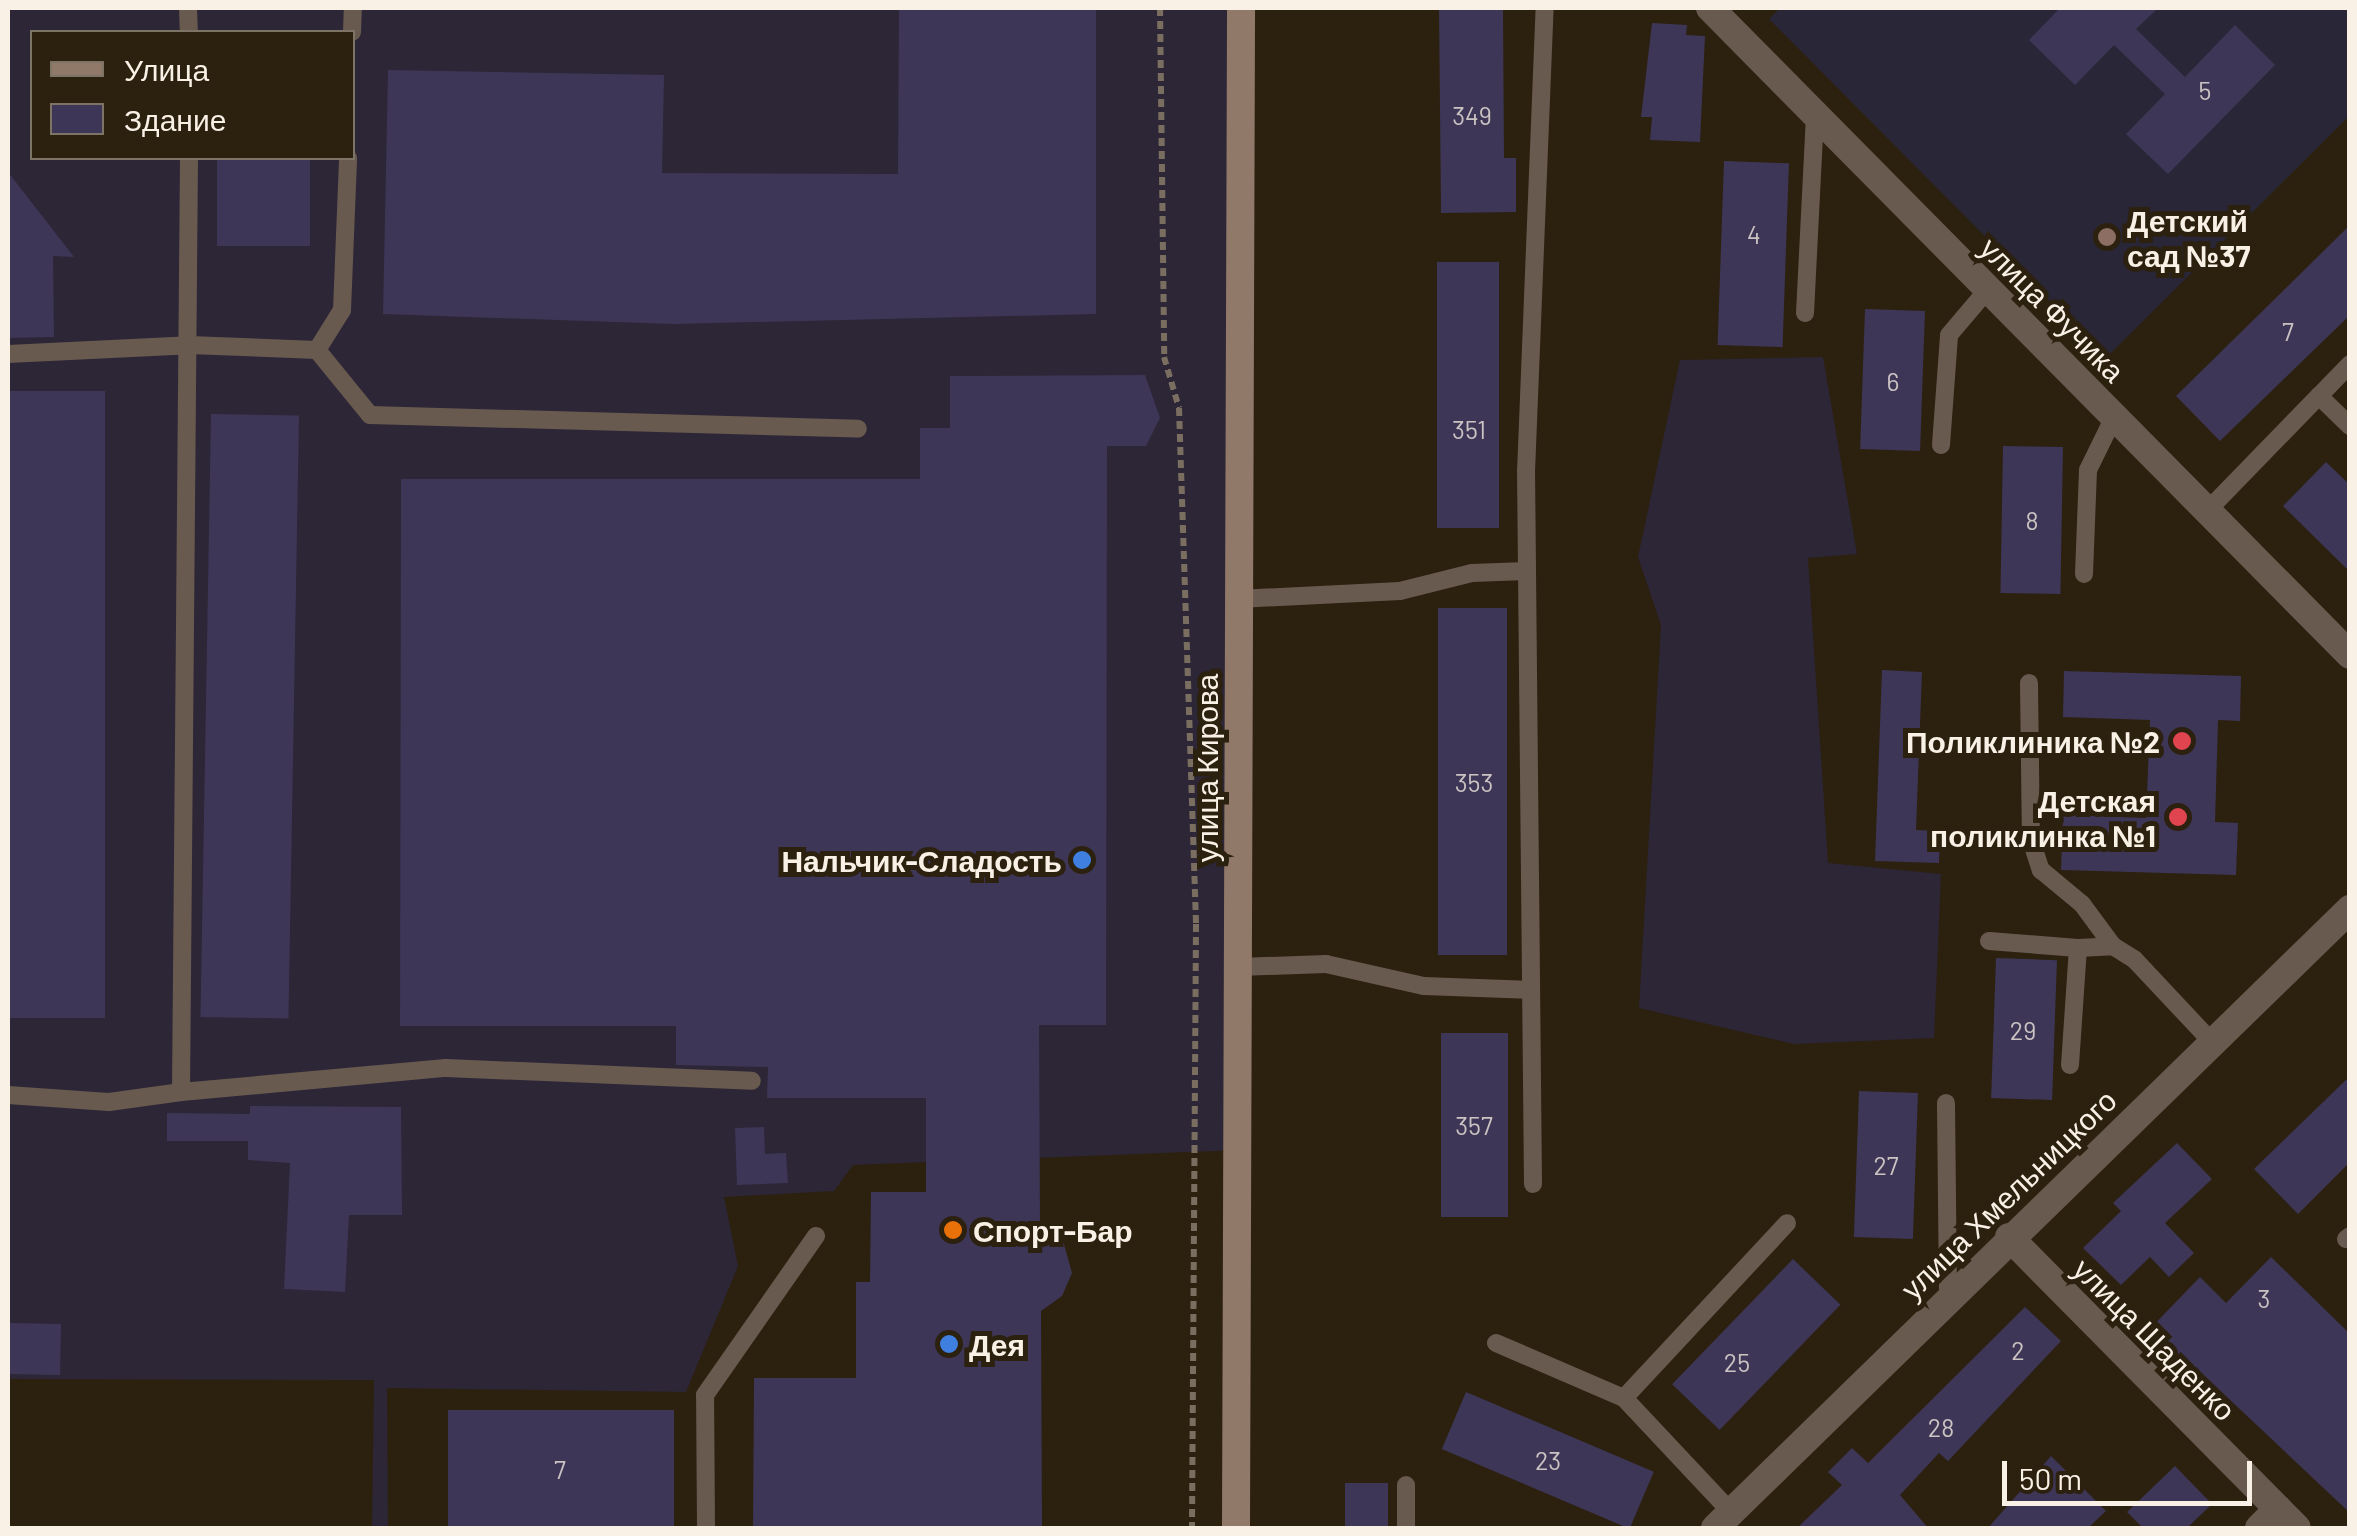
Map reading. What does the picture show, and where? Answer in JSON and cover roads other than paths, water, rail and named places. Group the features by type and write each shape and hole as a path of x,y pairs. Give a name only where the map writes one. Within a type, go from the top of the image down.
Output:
{"main road":[{"name":"улица Кирова","path":"1236,1528 1240,8"}],"street":[{"name":"улица Фучика","path":"1710,8 2350,655"},
{"name":"улица Хмельницкого","path":"1723,1520 2009,1237 2350,910"},
{"name":"улица Щаденко","path":"2009,1237 2278,1522"}],"lane":[{"path":"1533,1184 1526,571 1545,8"},
{"path":"1805,313 1814,114"},
{"path":"181,1092 189,160"},
{"path":"317,350 342,310 348,160"},
{"path":"1941,445 1949,336 1988,289"},
{"path":"8,354 190,345 317,350 370,415 858,429"},
{"path":"2207,510 2350,364"},
{"path":"2319,396 2350,426"},
{"path":"2084,574 2088,470 2114,417"},
{"path":"1238,598 1400,591 1472,573 1526,571"},
{"path":"2029,683 2032,840 2041,870 2082,904 2113,946 2212,1042"},
{"path":"1989,941 2078,948 2113,946"},
{"path":"2070,1065 2078,948"},
{"path":"1239,967 1326,964 1424,986 1531,990"},
{"path":"8,1095 108,1102 446,1068 752,1080"},
{"path":"1946,1103 1948,1297"},
{"path":"1624,1398 1787,1223"},
{"path":"706,1528 705,1395 816,1236"},
{"path":"1496,1343 1624,1398 1723,1520"},
{"path":"1406,1484 1406,1528"}],"place":[{"name":"Детский сад №37","path":"2107,237"},
{"name":"Поликлиника №2","path":"2182,741"},
{"name":"Детская поликлинка №1","path":"2178,817"},
{"name":"Нальчик-Сладость","path":"1082,860"},
{"name":"Спорт-Бар","path":"953,1230"},
{"name":"Дея","path":"949,1344"}]}
